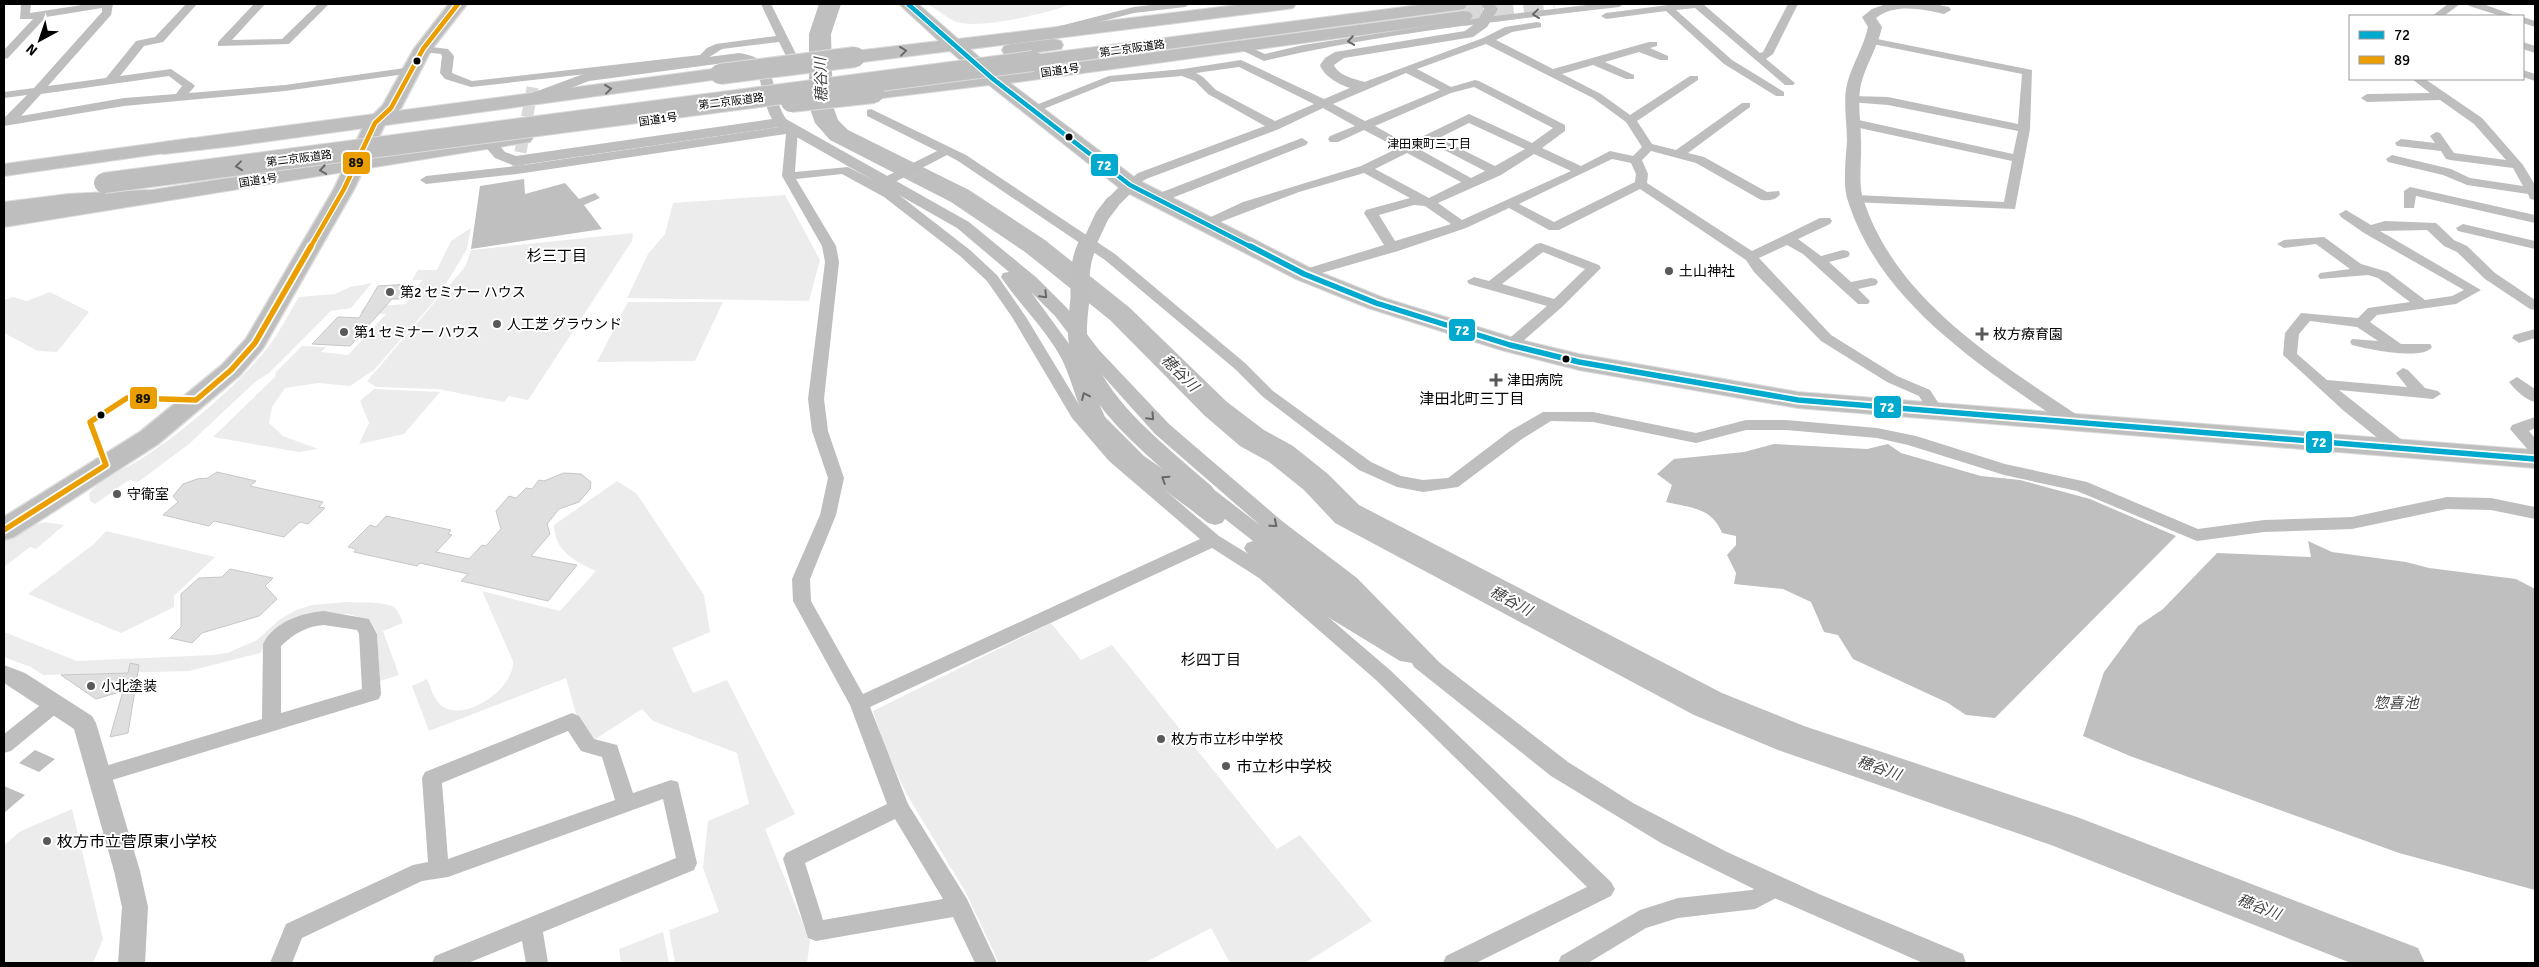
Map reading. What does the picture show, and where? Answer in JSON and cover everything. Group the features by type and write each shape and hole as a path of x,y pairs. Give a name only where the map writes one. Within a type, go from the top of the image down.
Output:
{"highway":[{"path":"908,4 993,79 1130,185 1304,274 1376,303 1510,345 1579,362 1798,400 2535,459"},
{"path":"4,166 375,122 532,87 720,74 1045,32 1287,4"},
{"name":"第二京阪道路","path":"4,197 108,175 1011,50 1375,4"},
{"name":"第二京阪道路","path":"4,182 108,175 1033,61 1461,11"},
{"name":"国道1号","path":"4,220 356,165 489,142 735,109 993,79 1238,46 1461,11"},
{"path":"4,170 193,144"},
{"path":"4,209 68,201 146,197"}],"main road":[{"path":"4,530 148,438 232,370 254,343 275,310 356,165 375,122 391,108 424,49 458,4"}],"street":[{"path":"7,121 36,92 107,13 107,4 24,17 26,4"},
{"path":"110,81 140,43 159,40 192,4"},
{"path":"260,4 222,44 285,42 324,4"},
{"path":"766,4 784,38 790,54"},
{"path":"1045,32 1134,10 1185,4"},
{"path":"1363,86 1339,78 1329,71 1328,65 1330,61 1340,55 1468,34 1478,30 1486,20 1491,9 1487,4"},
{"path":"1238,46 1264,58 1303,48 1486,20 1619,4"},
{"path":"1789,83 1768,67 1697,4 1509,29 1488,40 1363,86 1326,105 1256,134 1142,176 1130,185 1102,216 1081,260 1078,339 1090,374 1119,413 1153,448 1205,492 1433,670 1531,750 1581,783 1711,858 1776,888 1953,963"},
{"path":"1758,58 1767,54 1794,4"},
{"path":"1944,10 1922,4 1884,6 1874,11 1869,17 1875,27 1872,41 1854,85 1856,199 1877,248 1905,285 1944,327 1981,358 2073,421"},
{"path":"2438,15 2455,4"},
{"path":"2473,4 2508,15"},
{"path":"1668,8 1728,62 1780,94"},
{"path":"4,56 43,14"},
{"path":"424,49 444,51 448,56 446,73 457,81 532,87 704,58 711,50 737,43 784,38"},
{"path":"1488,40 1597,96 1630,120 1648,147 1680,153 1700,160 1766,198 1774,194"},
{"path":"1856,199 2010,206 2024,128 2022,119 2028,72 1872,41"},
{"path":"737,43 741,52 747,57"},
{"path":"1553,73 1652,44"},
{"path":"1640,48 1664,58"},
{"path":"532,87 586,77 747,57 754,58 762,65 775,115 786,126 892,178 988,256 1014,282 1069,356 1097,420 1136,461 1186,494 1326,605 1433,670"},
{"path":"1594,61 1630,77"},
{"path":"1032,109 1109,79 1183,72 1241,63 1326,105 1472,183"},
{"path":"1750,76 1768,67"},
{"path":"1407,69 1449,90"},
{"path":"7,121 84,108 181,96 286,88 412,70"},
{"path":"4,95 171,72 189,86 181,96"},
{"path":"1183,72 1198,79 1212,92 1275,126"},
{"path":"1630,120 1694,78"},
{"path":"2420,80 2478,122 2517,165 2533,193"},
{"path":"1334,139 1449,90 1457,90 1475,83 1561,128 1536,148 1497,172 1429,203 1414,201 1371,213 1393,248"},
{"path":"2367,98 2444,96"},
{"path":"1853,100 1888,101 2024,128"},
{"path":"1680,153 1746,105"},
{"path":"871,113 948,150 1110,257 1240,366 1268,394 1365,466 1397,481 1423,486 1452,483 1516,435 1548,416 1593,417 1696,438 1746,425 1877,433 1910,440 2004,469 2081,486 2197,534 2264,526 2352,523 2447,503 2491,504 2535,513"},
{"path":"1205,224 1285,192 1365,168 1470,118 1581,171"},
{"path":"1854,123 2018,160"},
{"path":"489,142 500,155 515,161 786,126"},
{"path":"786,126 788,176 829,246 832,262 816,399 820,430 836,478 828,515 801,579 802,601 859,704 899,808 959,906 986,963"},
{"path":"426,180 517,170 786,126"},
{"path":"1256,134 1279,150"},
{"path":"2436,136 2450,156 2517,165"},
{"path":"1430,138 1497,172"},
{"path":"1157,200 1302,142"},
{"path":"2401,143 2444,148"},
{"path":"1636,160 1648,147"},
{"path":"892,178 948,150"},
{"path":"1304,274 1393,248 1461,225 1581,171 1610,155 1636,160"},
{"path":"1636,160 1642,174 1641,184"},
{"path":"2392,160 2448,172 2468,181 2533,193"},
{"path":"1365,168 1429,203 1461,225"},
{"path":"788,176 844,170 889,194 965,253 997,286 1077,414 1115,456 1213,540 1265,572 1383,675 1604,889 1454,963"},
{"path":"1510,204 1554,227 1641,184"},
{"path":"1641,184 1751,257 1759,269 1826,338 1892,379 1925,393 1934,410"},
{"path":"2408,205 2410,191 2535,220"},
{"path":"923,202 963,225 1031,282 1061,312 1093,354 1162,429 1276,526 1349,584 1433,670"},
{"path":"2346,214 2369,230 2474,290 2456,300 2373,311 2361,323"},
{"path":"1751,257 1825,220"},
{"path":"2369,230 2385,225 2431,226 2449,242 2462,249 2490,276 2535,306"},
{"path":"2463,228 2535,245"},
{"path":"2285,229 2300,242"},
{"path":"1787,239 1808,251 1863,301"},
{"path":"2284,244 2320,240 2356,267 2384,274 2423,305"},
{"path":"1491,286 1541,247 1594,268 1557,304 1510,345"},
{"path":"1819,261 1844,254"},
{"path":"2325,276 2369,270"},
{"path":"1474,281 1557,304"},
{"path":"1849,288 1871,282"},
{"path":"2399,349 2361,323 2306,316 2292,334 2290,354 2323,384 2401,448"},
{"path":"2519,338 2535,333"},
{"path":"2357,342 2399,349 2426,347"},
{"path":"2323,384 2427,394 2403,373"},
{"path":"2517,382 2535,397"},
{"path":"2535,422 2518,429 2535,447"},
{"path":"859,704 1213,540"},
{"path":"99,776 372,694 368,634 363,624 329,617 305,620 287,628 272,644 272,724"},
{"path":"4,674 17,679 84,724 135,907 132,963"},
{"path":"4,745 55,704"},
{"path":"439,870 432,778 572,721 588,746 610,751 626,804"},
{"path":"281,963 294,932 420,872 439,870 672,788 687,863 443,963"},
{"path":"899,808 793,859 816,932 959,906"},
{"path":"1569,963 1640,920 1678,908 1754,899 1776,888"},
{"path":"531,928 537,963"}],"shaded area":[{"path":"927,4 1072,4 1012,20 965,24 954,21"},
{"path":"785,195 820,260 809,301 627,298 648,254 665,234 673,203"},
{"path":"471,228 467,249 438,297 374,370 350,386 318,383 285,388 272,407 269,423 283,436 318,449 299,452 213,437 275,377 276,372 302,346 326,347 321,352 348,355 386,314 360,313 364,307 406,304 422,280 412,280 418,270 437,270 451,241"},
{"name":"人工芝 グラウンド","path":"633,233 632,241 528,400 509,396 504,402 438,389 376,387 367,381 465,267 471,250"},
{"path":"372,283 351,308 331,311 269,373 256,381 189,444 138,482 129,480 95,504 90,501 89,493 95,487 163,444 196,419 227,391 269,346 299,297 335,294 350,287"},
{"path":"50,292 89,312 57,352 38,351 4,333 4,300 13,297 27,301"},
{"path":"628,302 723,302 695,361 597,362"},
{"path":"374,389 440,392 404,434 359,444 369,423 360,401"},
{"path":"617,481 637,494 704,595 710,632 672,648 693,693 727,680 795,814 765,829 810,941 807,963 675,963 669,930 719,912 703,868 708,821 749,804 737,753 653,721 642,709 594,740 576,714 566,678 429,731 412,686 427,679 439,704 452,710 464,710 476,706 498,692 512,671 513,661 482,591 560,611 596,571 573,559 562,549 555,534 554,525"},
{"path":"45,522 64,525 36,549 30,547 4,567 4,542 32,526"},
{"path":"106,531 215,557 174,596 174,607 121,633 28,594 94,544"},
{"path":"347,602 386,604 398,611 403,623 383,631 399,675 380,681 377,633 370,620 348,614 317,613 276,631 260,653 189,671 43,675 31,667 4,657 4,632 77,661 227,653 257,640 279,620 296,610 312,605"},
{"path":"1051,623 1081,660 1112,645 1277,849 1300,835 1372,921 1305,963 1230,963 1211,928 1144,963 999,963 965,891 906,793 886,750 873,711"},
{"name":"枚方市立菅原東小学校","path":"72,809 103,939 93,963 4,963 4,845 21,831"},
{"path":"663,932 669,963 621,963 619,949"}],"water":[{"path":"524,179 525,194 565,183 579,199 595,193 600,198 584,205 602,229 471,249 480,186"},
{"path":"1774,444 1867,449 1888,444 1901,453 1981,476 2020,480 2090,499 2176,536 1995,718 1966,715 1948,703 1853,659 1838,635 1824,632 1811,602 1783,589 1734,584 1736,573 1727,555 1736,545 1736,536 1722,533 1718,524 1706,513 1666,502 1672,485 1657,474 1674,459 1744,452"},
{"name":"惣喜池","path":"2308,541 2332,552 2406,562 2429,568 2516,579 2535,589 2535,890 2399,853 2130,756 2083,736 2104,672 2138,626 2163,609 2217,553 2311,557"},
{"path":"35,750 55,759 39,772 19,763"},
{"path":"4,786 25,795 4,813"}],"building":[{"path":"411,284 402,299 392,299 350,346 312,344 338,317 359,318 378,286"},
{"path":"217,472 256,481 250,486 323,502 319,507 325,508 308,524 300,522 284,537 214,521 209,526 163,515 178,502 173,496 183,484 197,479 208,478"},
{"path":"564,473 581,474 591,482 590,489 579,502 559,509 547,524 550,534 531,556 577,565 548,601 461,581 468,574 420,563 417,566 354,552 356,549 348,547 370,525 376,527 386,516 451,530 448,534 452,535 436,552 469,559 482,545 486,546 501,529 496,511 509,496 516,498 526,488 532,489 539,480 544,481"},
{"path":"230,569 273,578 265,586 277,599 259,616 202,633 192,643 170,638 181,627 181,594 199,578 222,577"},
{"path":"130,663 139,665 128,733 110,737 123,691 96,699 61,675 128,673"}],"waterway":[{"name":"穂谷川","path":"830,4 820,34 821,106 827,123 839,135 960,196 1035,246 1120,314 1216,409 1252,438 1281,454 1316,482 1347,514 1708,704 1792,738 2062,830 2402,963"}],"tunnel":[{"path":"1458,5 1470,4"},
{"path":"1464,16 1554,4"},
{"path":"517,170 533,86"}],"transit line":[{"name":"89","path":"4,530 106,465 90,422 127,398 196,400 231,370 255,343 344,189 375,123 391,108 423,49 458,4"},
{"name":"72","path":"908,4 993,79 1130,185 1304,274 1376,303 1510,345 1579,362 1798,400 2535,459"}],"place":[{"name":"土山神社","path":"1669,271"},
{"name":"第2 セミナー ハウス","path":"390,292"},
{"name":"人工芝 グラウンド","path":"497,324"},
{"name":"第1 セミナー ハウス","path":"344,332"},
{"name":"枚方療育園","path":"1982,334"},
{"name":"津田病院","path":"1496,380"},
{"name":"守衛室","path":"117,494"},
{"name":"小北塗装","path":"91,686"},
{"name":"枚方市立杉中学校","path":"1161,739"},
{"name":"市立杉中学校","path":"1226,766"},
{"name":"枚方市立菅原東小学校","path":"47,841"}],"district":[{"name":"津田東町三丁目","path":"1429,144"},
{"name":"杉三丁目","path":"557,256"},
{"name":"津田北町三丁目","path":"1472,399"},
{"name":"杉四丁目","path":"1211,660"}]}
